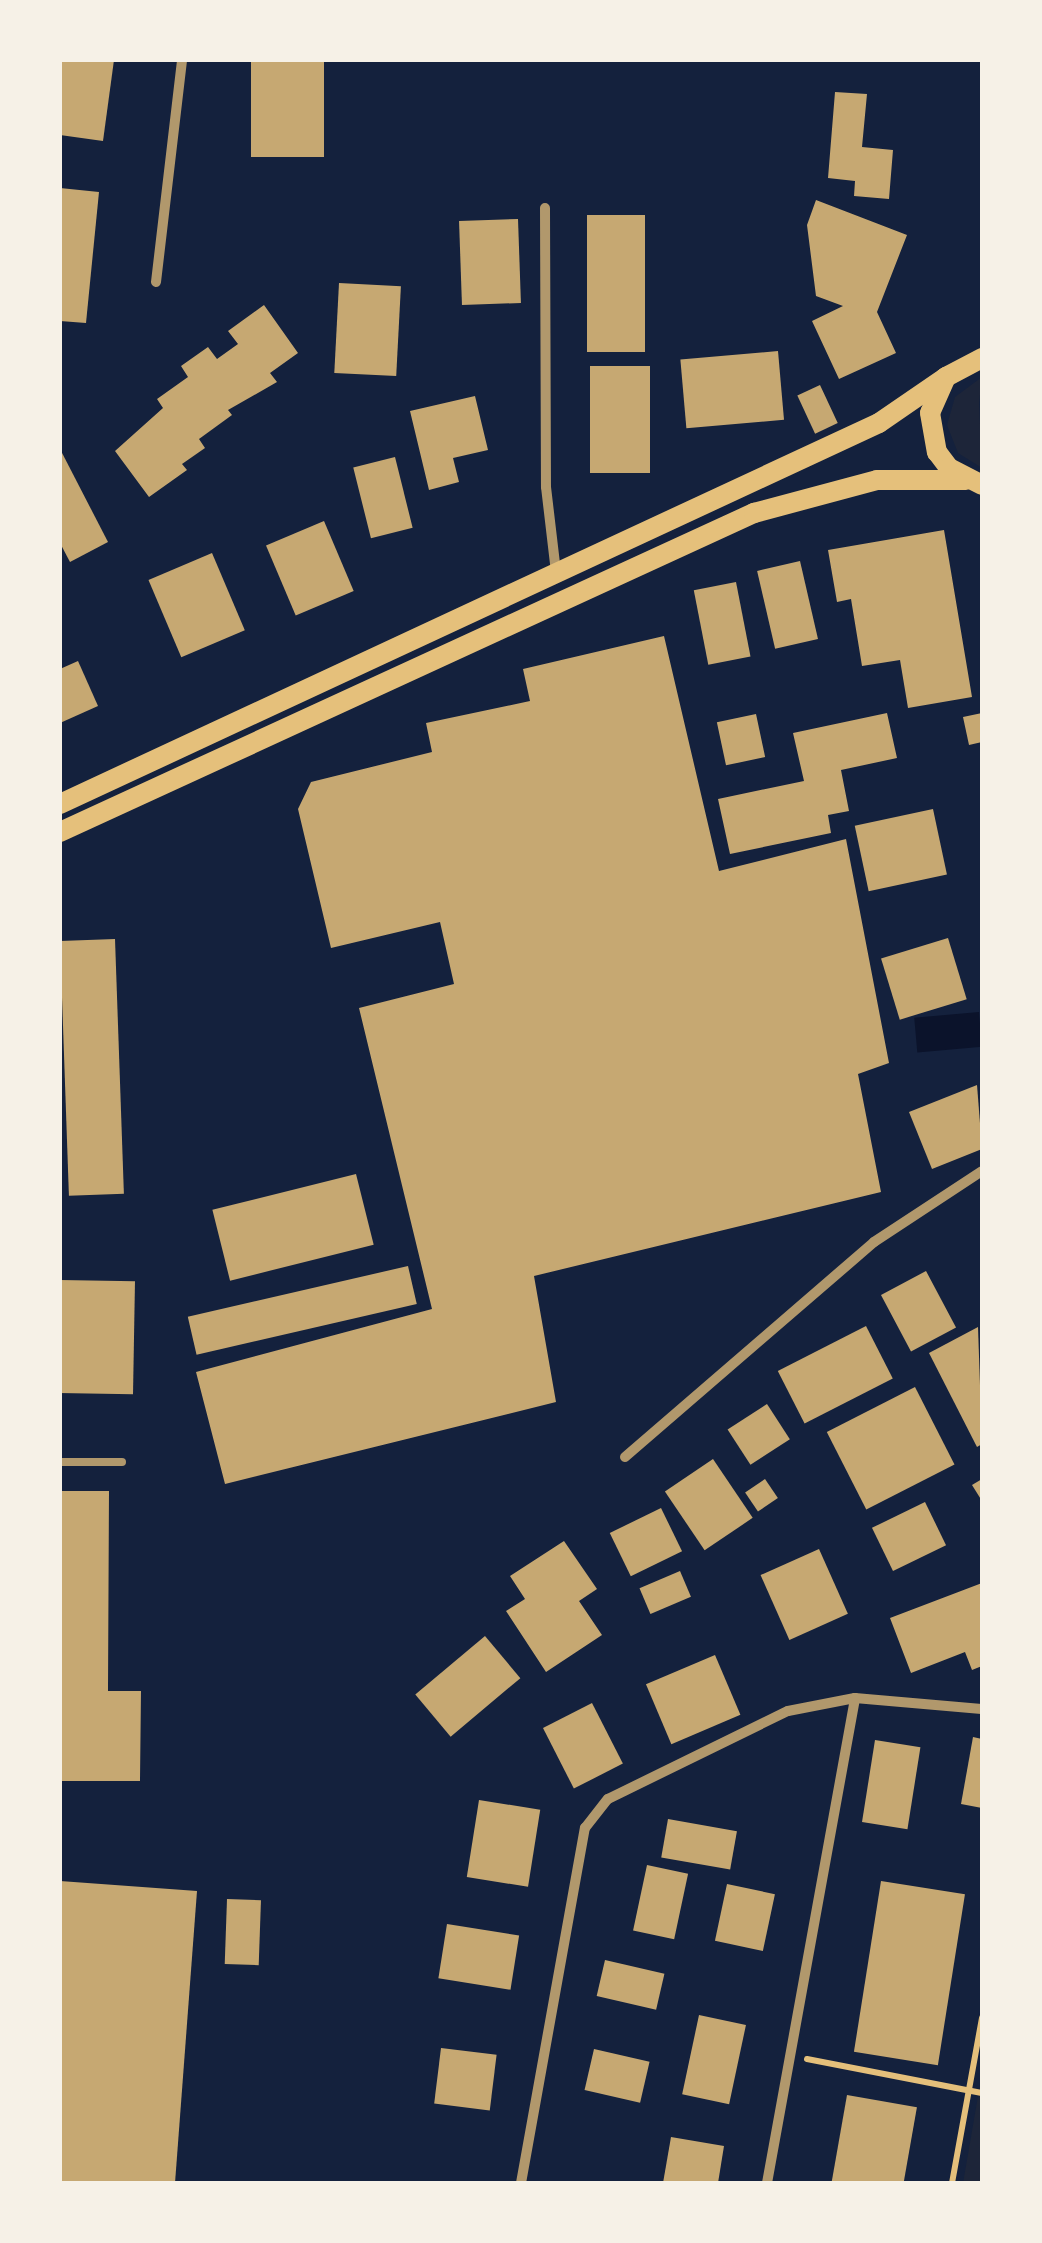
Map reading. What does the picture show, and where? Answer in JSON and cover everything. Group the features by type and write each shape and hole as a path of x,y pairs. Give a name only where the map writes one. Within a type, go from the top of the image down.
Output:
{"main road":[{"path":"60,804 879,423 982,358"},
{"path":"946,378 930,413 930,434 937,452 974,482"},
{"path":"60,832 754,513 876,480 974,482"}],"street":[{"path":"156,282 182,60"},
{"path":"545,208 546,487 556,572"},
{"path":"625,1457 874,1242 982,1172"},
{"path":"521,2183 585,1828 608,1799 788,1711 855,1698 982,1709"},
{"path":"767,2183 855,1698"}],"lane":[{"path":"60,1462 122,1462"}],"path":[{"path":"952,2183 982,2018"},
{"path":"790,2056 969,2086 982,2093"}],"shaded area":[{"path":"982,377 982,468 958,453 947,425 955,397"},
{"path":"979,1012 982,1047 917,1053 914,1018"},
{"path":"982,2073 982,2183 963,2183"}],"building":[{"path":"60,60 114,60 103,141 60,135"},
{"path":"251,60 324,60 324,157 251,157"},
{"path":"835,92 867,94 862,147 893,150 889,199 854,196 855,181 828,178"},
{"path":"60,188 99,192 86,323 60,321"},
{"path":"816,200 907,235 877,312 896,353 839,379 812,321 843,306 816,296 807,225"},
{"path":"587,215 645,215 645,352 587,352"},
{"path":"518,219 521,303 462,305 459,221"},
{"path":"339,283 401,286 396,376 334,373"},
{"path":"264,305 298,353 270,373 277,382 228,410 232,415 199,439 205,448 182,464 187,470 149,497 115,451 163,408 157,399 188,377 181,366 208,347 217,359 238,344 228,331"},
{"path":"778,351 784,420 686,428 680,360"},
{"path":"590,366 650,366 650,473 590,473"},
{"path":"820,385 838,423 815,434 797,396"},
{"path":"475,396 488,450 453,458 459,482 429,490 410,411"},
{"path":"60,449 108,542 70,562 60,543"},
{"path":"395,457 413,528 371,538 353,467"},
{"path":"324,521 354,591 296,616 266,546"},
{"path":"944,530 972,697 908,708 900,660 862,666 851,599 837,602 828,550"},
{"path":"212,553 245,630 181,657 148,580"},
{"path":"800,561 818,639 775,649 757,571"},
{"path":"736,582 751,657 708,665 694,590"},
{"path":"664,636 719,871 846,839 889,1063 858,1074 881,1192 534,1276 556,1402 225,1484 196,1372 432,1309 359,1008 454,984 440,922 331,948 298,809 311,782 432,752 426,723 530,701 523,669"},
{"path":"78,661 98,706 60,723 60,669"},
{"path":"887,713 897,758 841,770 849,811 828,815 831,833 730,854 718,799 804,781 793,733"},
{"path":"982,713 982,742 969,745 963,717"},
{"path":"756,714 765,757 726,765 717,722"},
{"path":"933,809 947,875 869,891 855,826"},
{"path":"948,938 967,999 900,1020 881,958"},
{"path":"115,939 124,1194 69,1196 60,941"},
{"path":"977,1085 982,1149 932,1169 909,1112"},
{"path":"356,1174 374,1245 230,1281 212,1210"},
{"path":"408,1266 417,1304 197,1355 188,1317"},
{"path":"926,1271 956,1328 911,1351 881,1295"},
{"path":"60,1280 135,1281 133,1394 60,1393"},
{"path":"866,1326 893,1379 805,1424 778,1371"},
{"path":"978,1327 982,1444 977,1447 929,1353"},
{"path":"915,1387 954,1465 866,1509 827,1432"},
{"path":"767,1404 790,1439 750,1465 728,1430"},
{"path":"713,1459 753,1518 705,1550 665,1491"},
{"path":"765,1479 778,1498 758,1511 745,1492"},
{"path":"982,1479 982,1501 972,1485"},
{"path":"60,1491 109,1491 108,1691 141,1691 140,1781 60,1781"},
{"path":"925,1502 946,1545 893,1571 872,1528"},
{"path":"661,1508 682,1551 631,1576 610,1533"},
{"path":"564,1541 597,1589 579,1601 602,1635 546,1672 506,1611 525,1599 510,1576"},
{"path":"819,1549 848,1614 789,1640 761,1575"},
{"path":"680,1571 691,1597 650,1614 639,1588"},
{"path":"982,1583 982,1666 972,1670 965,1652 911,1673 890,1618"},
{"path":"485,1636 520,1678 451,1737 415,1694"},
{"path":"715,1655 740,1715 671,1744 646,1684"},
{"path":"592,1703 623,1764 574,1789 543,1728"},
{"path":"973,1737 982,1739 982,1808 961,1804"},
{"path":"875,1740 920,1747 907,1829 862,1822"},
{"path":"479,1800 540,1810 528,1887 467,1877"},
{"path":"668,1819 737,1831 730,1870 661,1857"},
{"path":"647,1865 688,1874 674,1939 633,1931"},
{"path":"60,1881 197,1891 175,2183 60,2183"},
{"path":"881,1881 965,1894 938,2065 854,2052"},
{"path":"727,1884 775,1894 763,1951 715,1941"},
{"path":"227,1899 261,1900 259,1965 225,1964"},
{"path":"447,1924 519,1935 510,1990 438,1978"},
{"path":"605,1960 664,1974 656,2010 597,1996"},
{"path":"699,2015 746,2025 729,2104 682,2094"},
{"path":"441,2048 497,2055 490,2110 434,2104"},
{"path":"594,2049 650,2062 640,2103 585,2090"},
{"path":"847,2095 917,2107 904,2183 832,2183"},
{"path":"671,2137 724,2146 718,2183 663,2183"}]}
